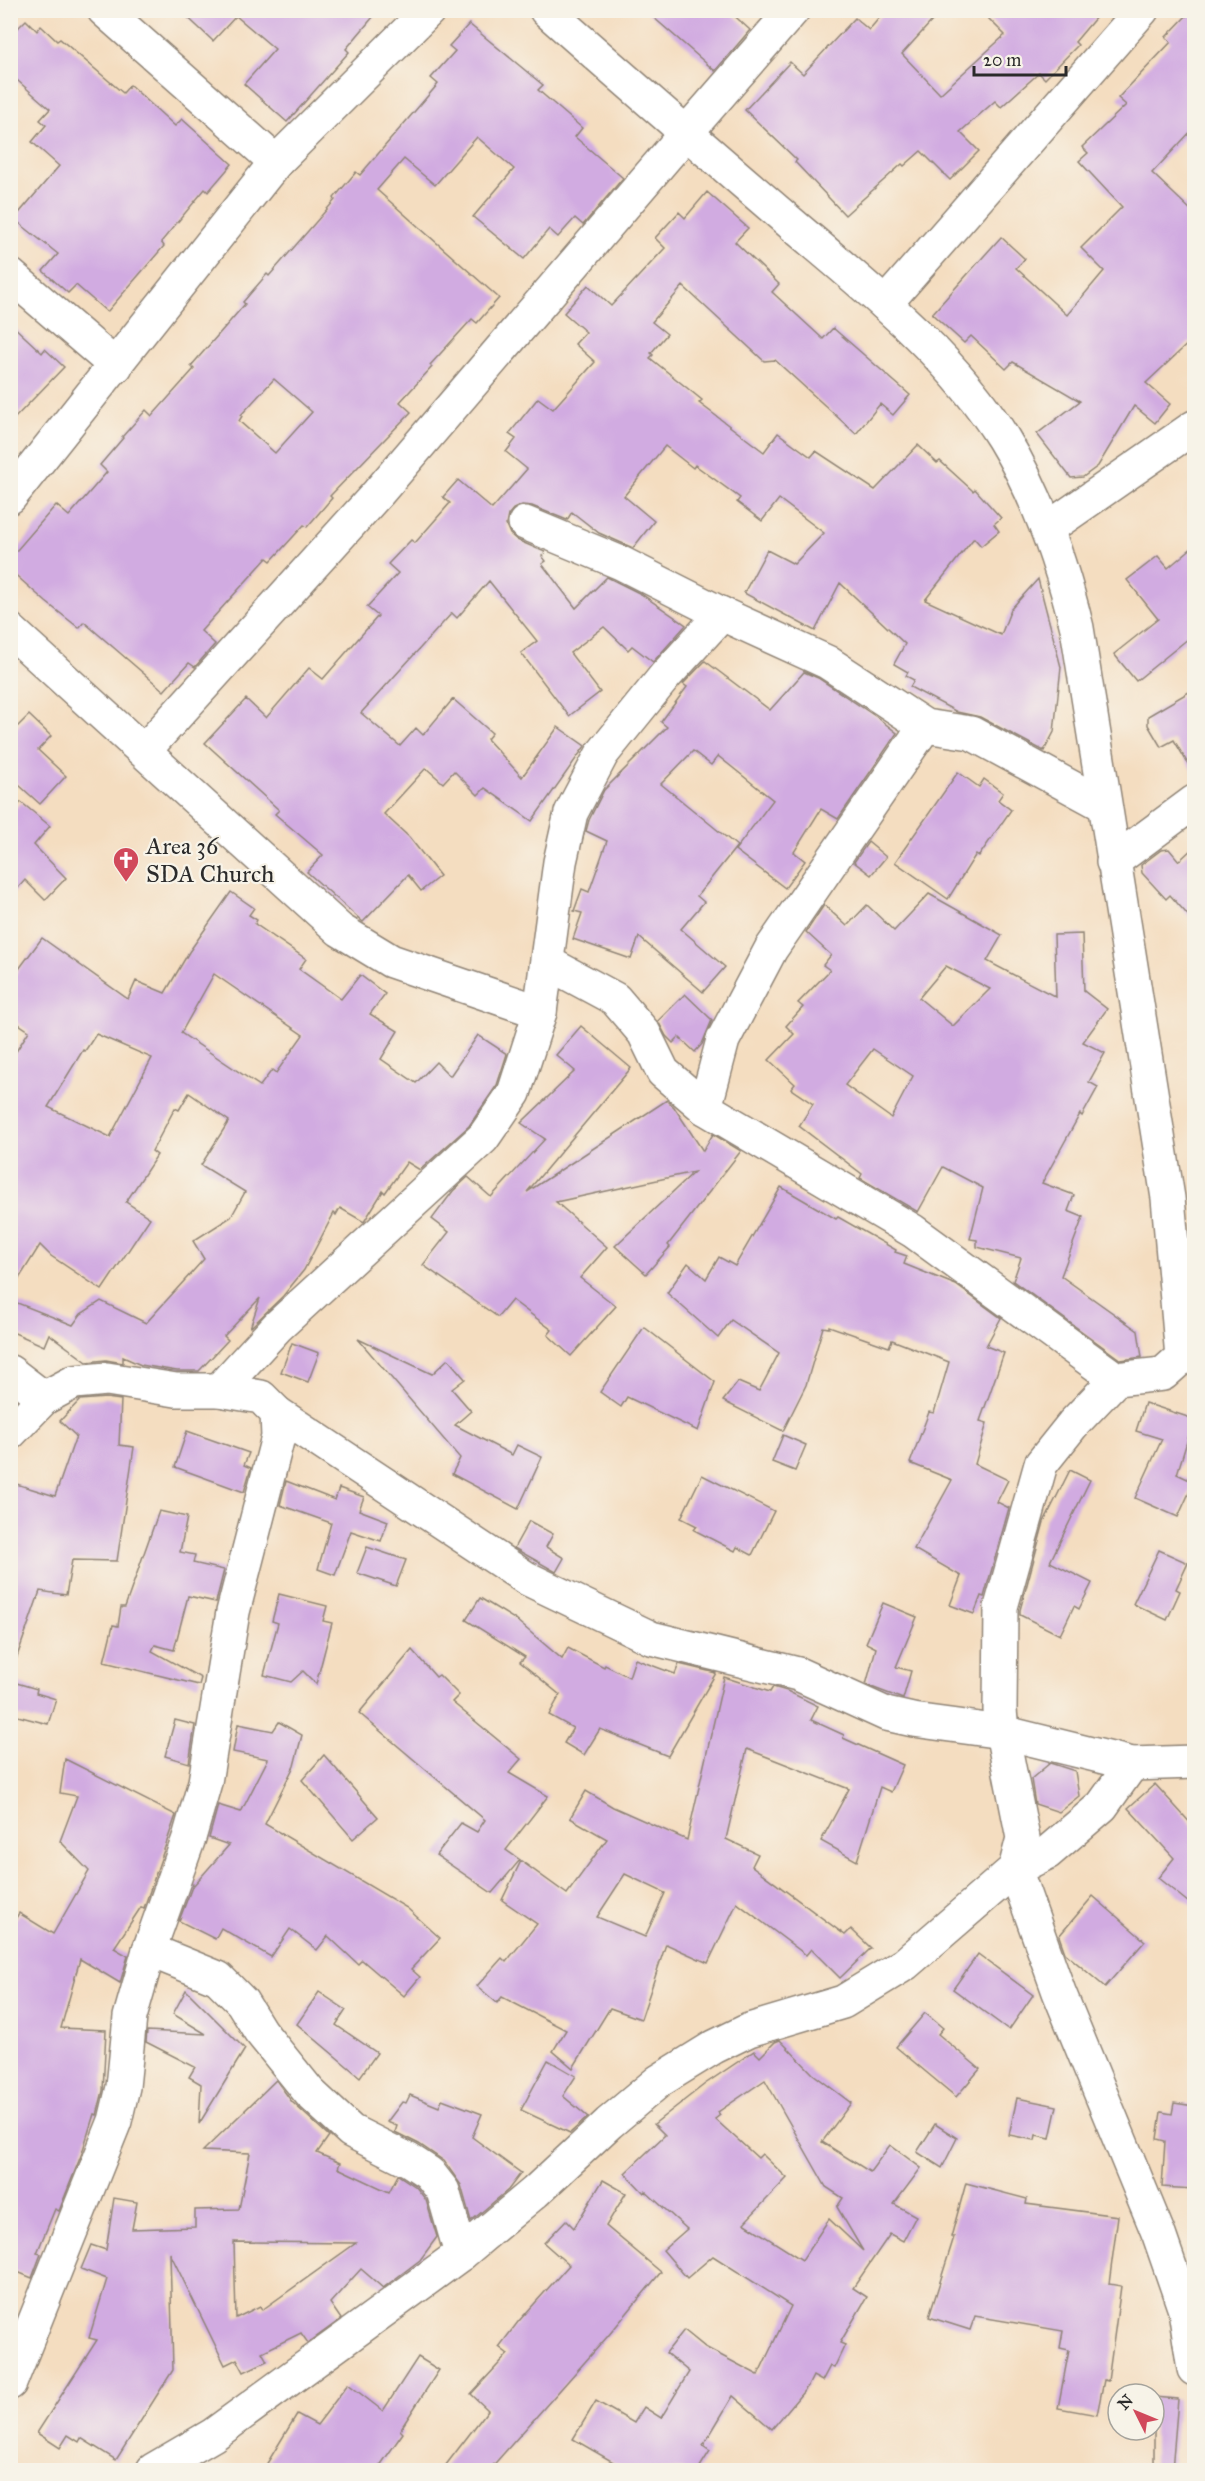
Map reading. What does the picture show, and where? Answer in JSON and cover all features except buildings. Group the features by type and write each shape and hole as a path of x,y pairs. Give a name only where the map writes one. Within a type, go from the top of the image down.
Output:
{"street":[{"path":"104,10 276,162"},
{"path":"10,497 276,162 429,10"},
{"path":"546,10 885,304 960,381 1003,438 1047,529 1064,577 1077,628 1113,862 1181,1196 1182,1357 1163,1374 1116,1379 1073,1424 1041,1464 1001,1607 1000,1710 1002,1732 1023,1838 1015,1869 1059,1992 1159,2235 1185,2310 1194,2369"},
{"path":"144,751 378,493 793,10"},
{"path":"885,304 1142,10"},
{"path":"10,275 116,366"},
{"path":"1047,529 1194,427"},
{"path":"525,524 621,563 722,614 827,662 925,726 971,733 1104,805"},
{"path":"219,1390 277,1327 483,1138 514,1094 540,1012 560,862 571,813 602,754 666,675 722,614"},
{"path":"10,630 340,930 391,961 540,1012"},
{"path":"705,1108 723,1040 771,949 925,726"},
{"path":"1113,862 1194,802"},
{"path":"548,963 615,999 644,1033 663,1072 705,1108 913,1230 1116,1379"},
{"path":"10,1372 44,1398"},
{"path":"10,1434 44,1398 74,1382 107,1379 176,1390 219,1390 261,1397 277,1413 526,1578 651,1638 798,1674 886,1714 1002,1732 1132,1764 1194,1762"},
{"path":"10,2383 115,2121 123,2087 130,2017 205,1782 233,1612 278,1437 277,1413"},
{"path":"153,2470 213,2434 461,2254 535,2192 609,2123 659,2081 714,2047 749,2030 843,2002 905,1964 1015,1869 1047,1853 1102,1806 1132,1764"},
{"path":"150,1950 218,1978 242,2002 260,2031 310,2093 351,2131 410,2160 429,2173 443,2191 461,2254"}],"place":[{"name":"Area 36 SDA Church","path":"126,883"}]}
